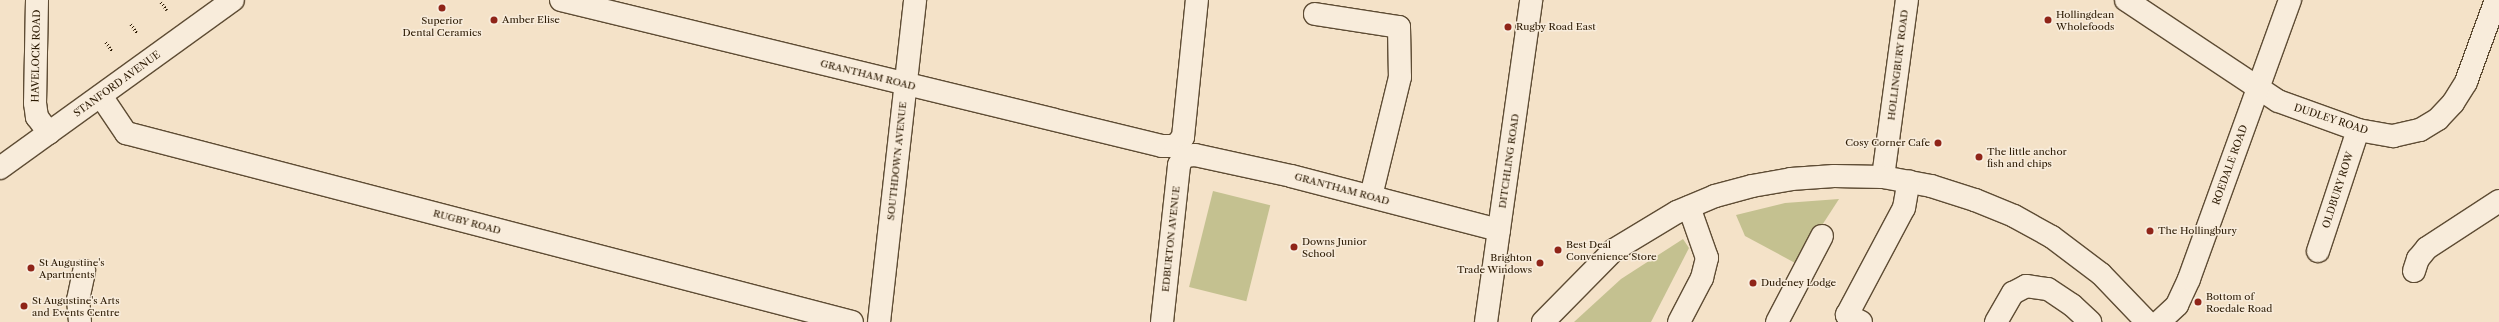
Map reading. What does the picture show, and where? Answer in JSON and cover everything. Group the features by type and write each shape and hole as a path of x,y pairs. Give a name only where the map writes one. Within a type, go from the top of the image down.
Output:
{"street":[{"name":"HAVELOCK ROAD","path":"37,0 35,103 37,117 49,133"},
{"name":"STANFORD AVENUE","path":"0,168 233,0"},
{"name":"GRANTHAM ROAD","path":"561,0 1195,155 1371,196 1499,230"},
{"name":"SOUTHDOWN AVENUE","path":"879,322 915,0"},
{"name":"EDBURTON AVENUE","path":"1162,322 1197,0"},
{"name":"DITCHLING ROAD","path":"1486,322 1531,0"},
{"name":"HOLLINGBURY ROAD","path":"1883,177 1907,0"},
{"name":"DUDLEY ROAD","path":"2126,0 2278,101 2358,130 2393,136 2420,130 2438,119 2466,82 2496,0"},
{"name":"ROEDALE ROAD","path":"2159,322 2177,306 2190,279 2290,0"},
{"path":"1315,14 1399,26 1400,77 1371,196"},
{"name":"RUGBY ROAD","path":"101,96 126,133 852,322"},
{"name":"OLDBURY ROW","path":"2318,251 2358,130"},
{"path":"1543,322 1614,250 1661,221 1689,207 1715,196 1771,181 1813,177 1883,177 1909,181 1975,200 2014,216 2052,238 2101,274 2147,322"},
{"path":"1861,322 1847,315 1904,208 1909,181"},
{"path":"2414,271 2418,259 2427,248 2499,201"},
{"path":"1679,322 1702,278 1707,258 1689,207"},
{"path":"1777,322 1822,236"},
{"path":"80,322 78,300 84,271"},
{"path":"1996,322 2013,293 2026,286 2048,289 2072,305 2090,322"}],"path":[{"path":"161,2 167,10"},
{"path":"130,24 137,33"},
{"path":"106,42 112,51"}],"shaded area":[{"path":"1213,191 1270,205 1246,301 1189,287"},
{"path":"1839,199 1797,264 1745,236 1736,215 1785,203"},
{"path":"1683,239 1689,248 1651,322 1574,322 1621,279"}],"place":[{"name":"Superior Dental Ceramics","path":"442,8"},
{"name":"Amber Elise","path":"494,20"},
{"name":"Hollingdean Wholefoods","path":"2048,20"},
{"name":"Rugby Road East","path":"1508,27"},
{"name":"Cosy Corner Cafe","path":"1938,143"},
{"name":"The little anchor fish and chips","path":"1979,157"},
{"name":"The Hollingbury","path":"2150,231"},
{"name":"Downs Junior School","path":"1294,247"},
{"name":"Best Deal Convenience Store","path":"1558,250"},
{"name":"Brighton Trade Windows","path":"1540,263"},
{"name":"St Augustine's Apartments","path":"31,268"},
{"name":"Dudeney Lodge","path":"1753,283"},
{"name":"Bottom of Roedale Road","path":"2198,302"},
{"name":"St Augustine's Arts and Events Centre","path":"24,306"}]}
